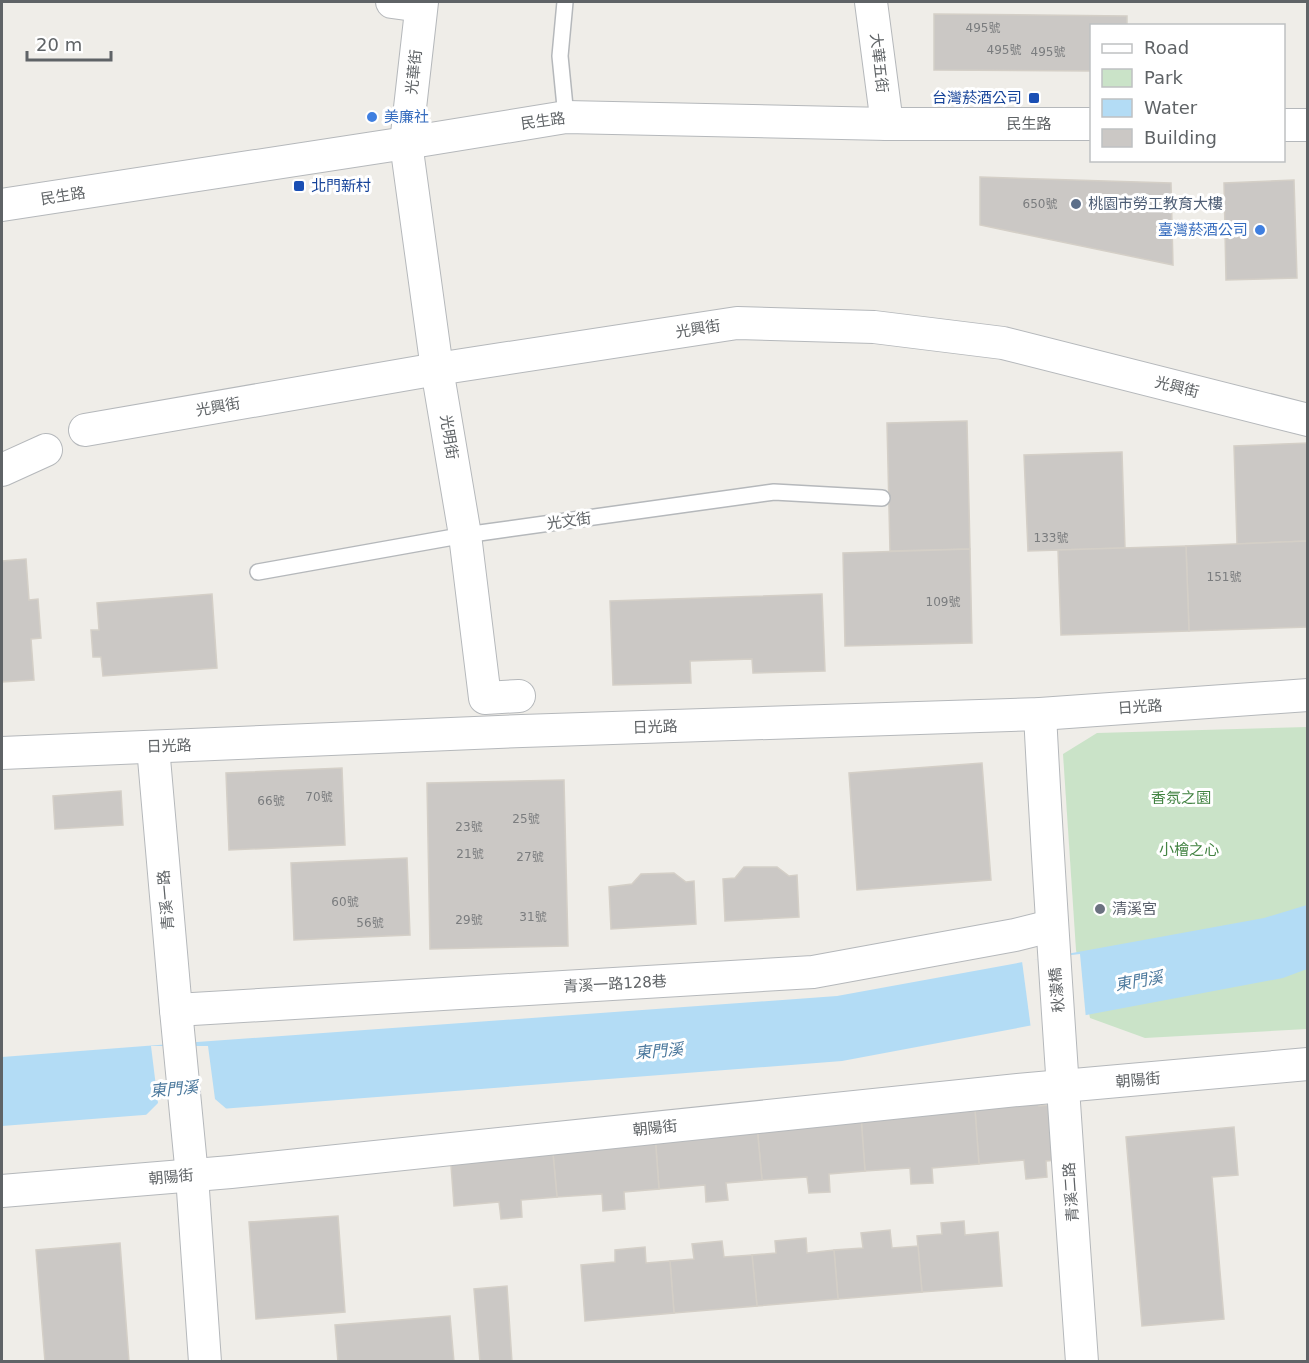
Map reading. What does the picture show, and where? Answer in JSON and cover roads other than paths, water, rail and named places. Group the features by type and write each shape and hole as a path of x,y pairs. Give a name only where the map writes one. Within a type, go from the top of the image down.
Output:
{"street":[{"name":"大華五街","path":"872,2 887,124"},
{"name":"光華街","path":"406,143 412,3"},
{"name":"民生路","path":"2,205 566,117 887,124 1090,124"},
{"path":"1285,125 1308,125"},
{"name":"光明街","path":"406,143 437,369 465,535 485,698 521,713"},
{"name":"光興街","path":"85,430 437,369 736,323 874,327 1003,343 1308,420"},
{"path":"2,470 46,450"},
{"name":"日光路","path":"2,753 153,747 521,713 1040,714 1308,695"},
{"path":"1040,714 1051,926"},
{"name":"青溪一路","path":"153,747 192,1176"},
{"name":"秋濛橋","path":"1051,926 1059,1023"},
{"name":"青溪一路128巷","path":"176,1010 813,972 1016,935 1051,926"},
{"name":"青溪二路","path":"1059,1023 1082,1362"},
{"name":"朝陽街","path":"2,1191 192,1176 1064,1086 1308,1064"},
{"path":"192,1176 205,1362"}],"lane":[{"path":"565,2 560,56 566,117"},
{"name":"光文街","path":"258,572 465,535 774,492 882,498"}],"water":[{"name":"東門溪","path":"1307,905 1307,969 1283,978 842,1061 2,1126 2,1057 837,996 1264,918"}],"place":[{"name":"台灣菸酒公司","path":"1034,98"},
{"name":"美廉社","path":"372,117"},
{"name":"北門新村","path":"299,186"},
{"name":"桃園市勞工教育大樓","path":"1076,204"},
{"name":"臺灣菸酒公司","path":"1260,230"},
{"name":"清溪宮","path":"1100,909"}],"park label":[{"name":"香氛之園","path":"1181,798"},
{"name":"小檜之心","path":"1189,850"}]}
